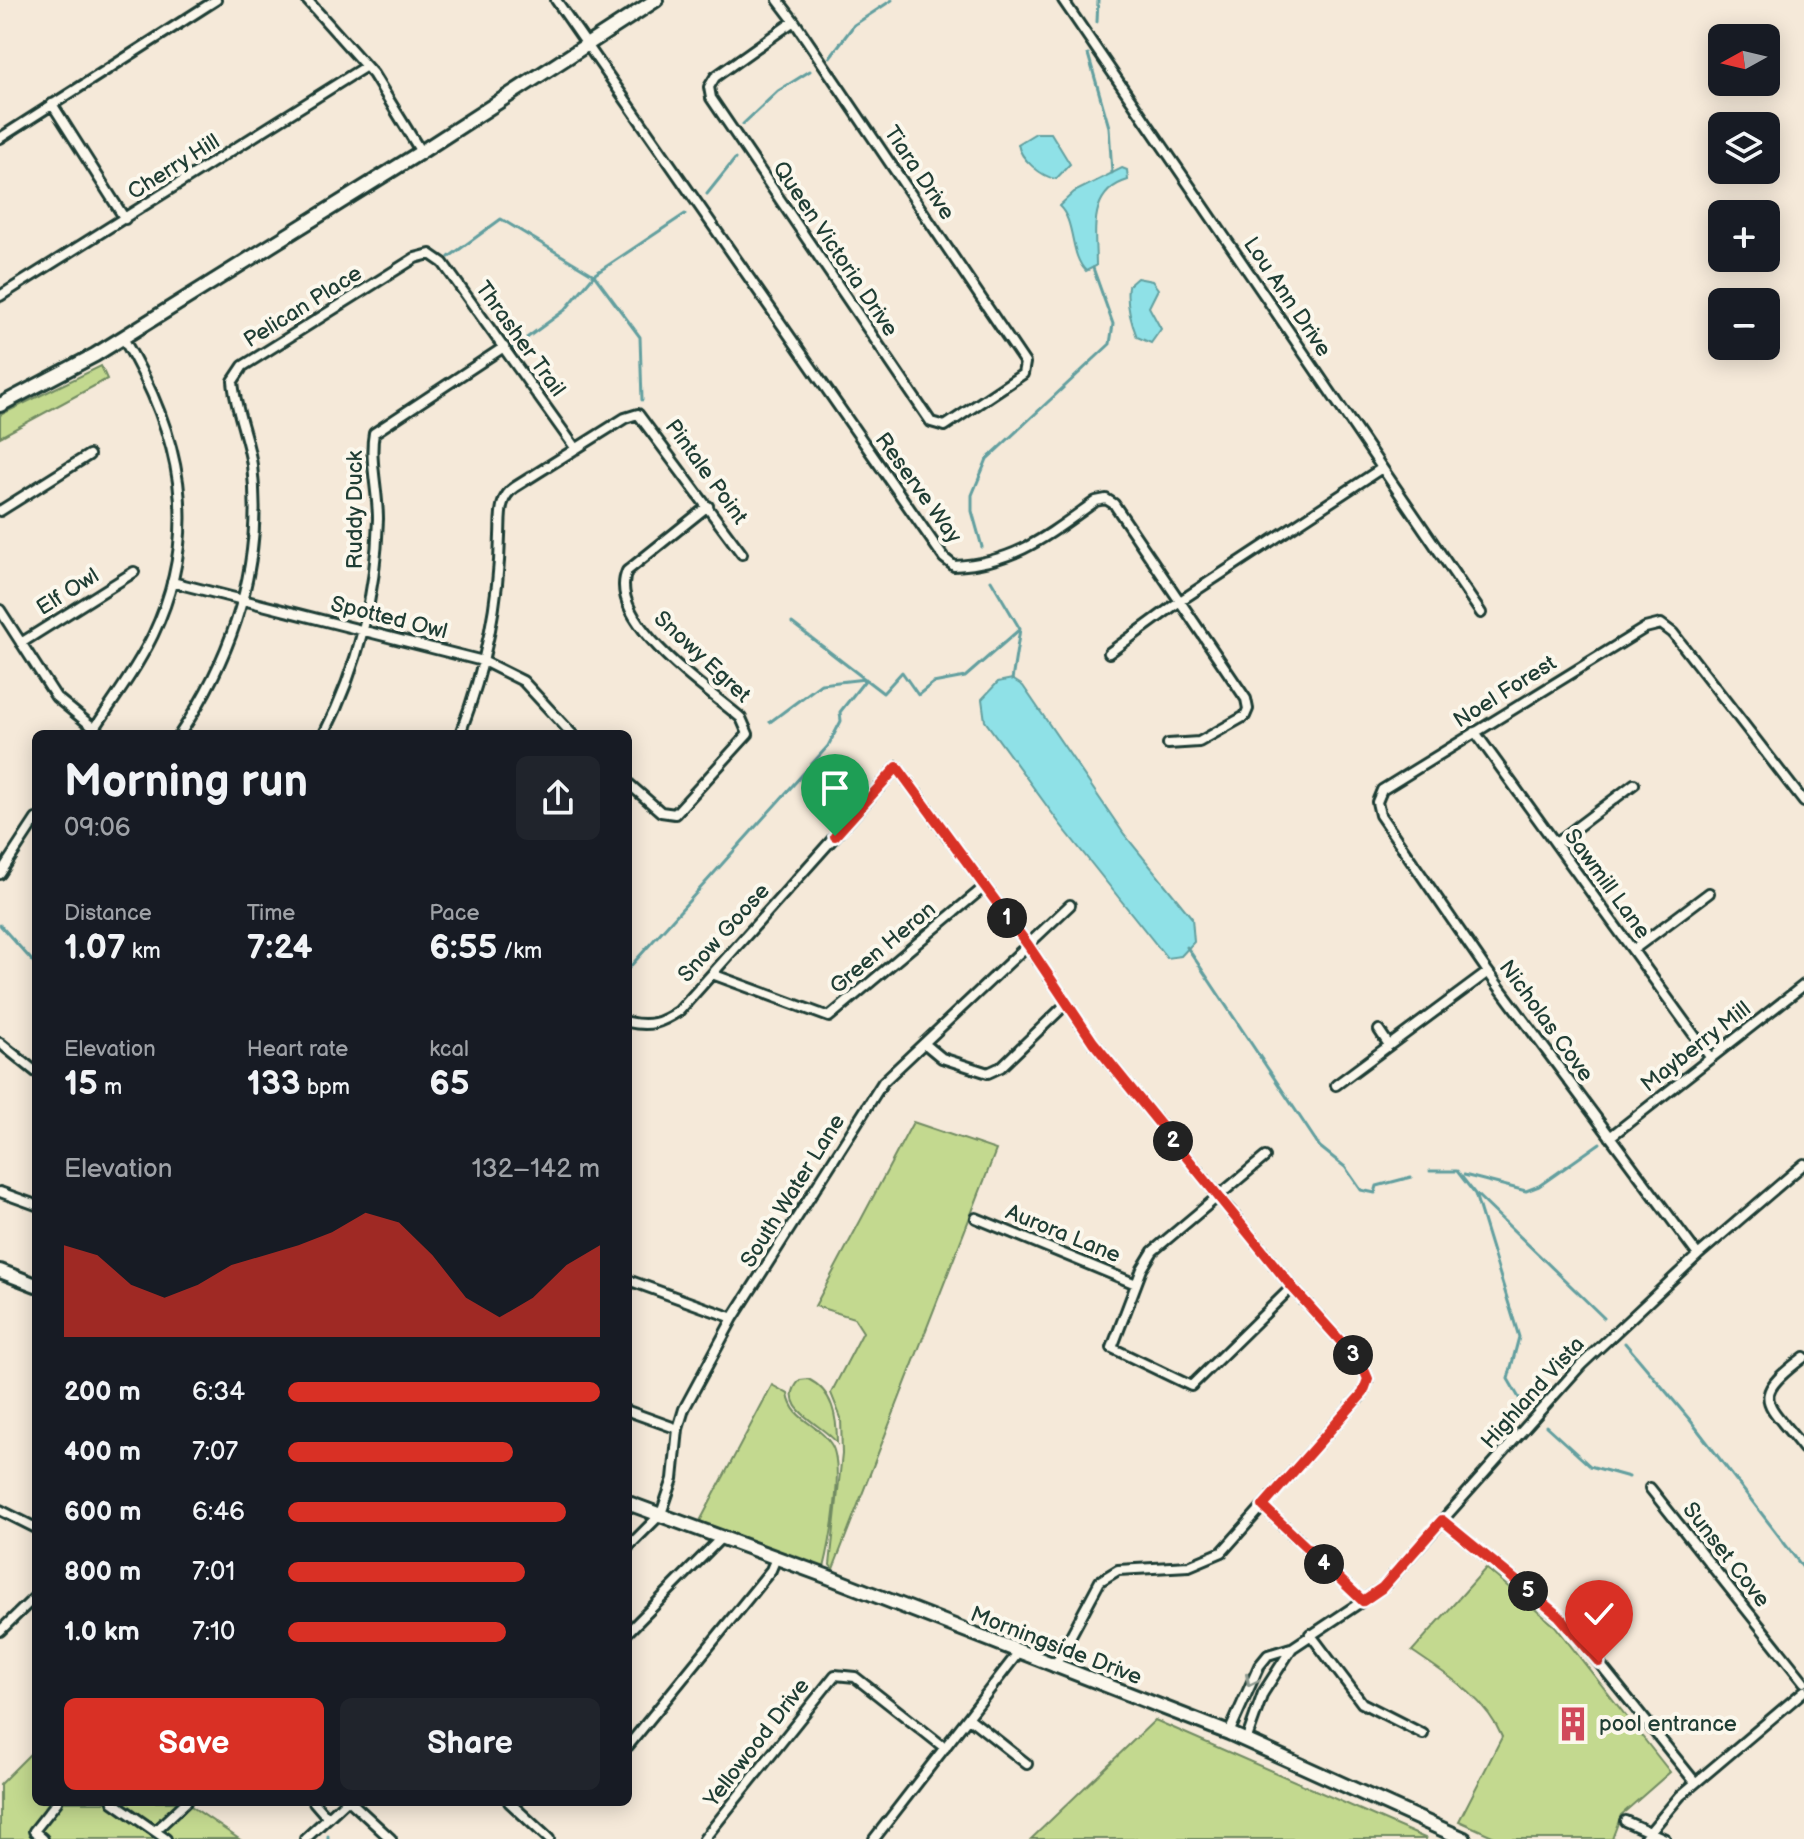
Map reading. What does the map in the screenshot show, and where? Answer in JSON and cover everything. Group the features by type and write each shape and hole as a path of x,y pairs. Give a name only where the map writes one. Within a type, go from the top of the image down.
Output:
{"street":[{"path":"0,124 3,136 216,0"},
{"path":"307,0 366,66 421,152"},
{"path":"556,0 588,43"},
{"path":"0,405 123,338 421,152 656,0"},
{"name":"Tiara Drive","path":"778,0 1026,368"},
{"name":"Lou Ann Drive","path":"1063,0 1481,613"},
{"name":"Queen Victoria Drive","path":"794,21 715,77 709,87 711,98 931,422 940,427 950,423 1023,374 1026,368"},
{"name":"Reserve Way","path":"588,43 944,558 954,566 968,566 1022,553 1096,501 1106,499 1114,504 1246,699 1248,709 1245,716 1199,742 1168,744"},
{"name":"Cherry Hill","path":"0,296 366,66"},
{"path":"52,104 125,219"},
{"name":"Thrasher Trail","path":"430,254 443,263 576,449"},
{"name":"Pelican Place","path":"182,730 223,662 243,600 253,536 254,489 248,441 233,386 236,372 417,257 430,254"},
{"path":"94,730 147,647 172,582 180,528 175,458 158,399 123,338"},
{"name":"Ruddy Duck","path":"326,730 348,679 363,630 376,555 374,433 384,423 504,347"},
{"name":"Pintale Point","path":"576,449 629,415 638,414 742,554"},
{"path":"461,730 483,661 496,594 504,496 576,449"},
{"path":"0,511 89,455"},
{"path":"1109,653 1180,601 1382,468"},
{"name":"Snowy Egret","path":"632,787 661,812 673,815 686,806 744,741 749,730 741,718 647,636 635,620 624,589 627,571 708,506"},
{"name":"Elf Owl","path":"21,643 134,572"},
{"name":"Spotted Owl","path":"172,582 483,661 523,681 568,730"},
{"path":"0,610 60,701 92,730"},
{"name":"Noel Forest","path":"1377,802 1382,790 1632,635 1661,624 1673,633 1804,802"},
{"name":"Sawmill Lane","path":"1475,732 1710,1057"},
{"name":"Snow Goose","path":"632,1023 643,1026 661,1023 679,1011 897,767 983,888"},
{"path":"1556,843 1634,784"},
{"name":"Nicholas Cove","path":"1377,802 1380,815 1488,972 1698,1255"},
{"path":"0,874 32,825"},
{"path":"983,888 1028,945 1065,1005 1292,1287 1362,1365 1368,1379 1363,1393 1212,1559 1189,1566 1129,1568 1100,1581 1054,1667"},
{"name":"Green Heron","path":"712,974 829,1017 983,888"},
{"path":"1633,950 1709,893"},
{"name":"South Water Lane","path":"632,1543 661,1514 673,1479 678,1429 688,1401 733,1318 883,1082 1070,905"},
{"path":"1336,1085 1488,972"},
{"name":"Mayberry Mill","path":"1610,1137 1804,985"},
{"path":"924,1043 942,1058 988,1073 1001,1067 1065,1005"},
{"path":"1379,1030 1389,1045"},
{"path":"0,1043 32,1069"},
{"path":"1265,1157 1216,1194 1153,1251 1136,1284 1112,1348 1191,1386 1292,1287"},
{"name":"Highland Vista","path":"1246,1741 1263,1693 1292,1648 1382,1588 1581,1365 1698,1255 1804,1164"},
{"path":"0,1192 32,1204"},
{"name":"Aurora Lane","path":"976,1218 1136,1284"},
{"path":"0,1271 32,1283"},
{"path":"632,1281 733,1318"},
{"path":"1804,1357 1772,1381 1768,1393 1771,1407 1804,1449"},
{"path":"632,1412 678,1429"},
{"name":"Sunset Cove","path":"1650,1488 1804,1682"},
{"name":"Morningside Drive","path":"632,1504 1229,1733 1464,1839"},
{"path":"1263,1506 1363,1601"},
{"path":"0,1510 32,1526"},
{"path":"1442,1520 1567,1623 1695,1782"},
{"path":"632,1628 722,1537"},
{"path":"632,1741 771,1570 776,1558"},
{"path":"0,1631 32,1600"},
{"path":"1310,1634 1362,1703 1423,1734"},
{"name":"Highland Vista","path":"1229,1733 1259,1666 1268,1655 1292,1648"},
{"path":"874,1839 1018,1653"},
{"name":"Yellowood Drive","path":"704,1839 831,1679 842,1673 855,1677 945,1748"},
{"path":"1648,1837 1668,1808 1695,1782 1804,1691"},
{"path":"969,1718 1027,1764"},
{"path":"43,1839 34,1831 54,1806"},
{"path":"119,1806 166,1839"},
{"path":"156,1830 182,1806"},
{"path":"317,1806 327,1817"},
{"path":"305,1839 342,1806"},
{"path":"353,1806 391,1839"},
{"path":"513,1806 549,1839"},
{"path":"1625,1821 1648,1837 1665,1839"}],"green space":[{"path":"101,366 107,379 0,437 0,415"},
{"path":"913,1122 996,1150 833,1569 830,1565 842,1454 841,1418 831,1393 863,1332 854,1318 815,1306"},
{"path":"808,1379 823,1390 832,1406 837,1443 804,1415 793,1399 800,1380"},
{"path":"772,1385 788,1394 795,1410 826,1437 835,1454 837,1486 824,1568 699,1523"},
{"path":"1486,1568 1555,1626 1670,1772 1621,1815 1612,1839 1499,1839 1459,1821 1502,1737 1486,1710 1475,1699 1412,1651"},
{"path":"1155,1720 1427,1839 1031,1839"},
{"path":"32,1752 32,1806 191,1806 239,1839 0,1839 0,1784"}],"water":[{"path":"1036,133 1051,133 1070,164 1056,179 1032,166 1020,150 1018,144"},
{"path":"1122,168 1127,170 1128,180 1115,186 1100,204 1095,227 1096,266 1086,271 1077,256 1068,221 1059,206 1074,192"},
{"path":"1137,278 1152,281 1158,289 1149,307 1161,329 1151,343 1137,337 1130,312 1128,286"},
{"path":"1012,679 1023,686 1124,834 1192,918 1194,942 1181,956 1167,958 1060,824 985,721 982,699 998,682"}],"waterway":[{"path":"830,57 854,25 892,0"},
{"path":"1097,22 1098,0"},
{"path":"1088,54 1109,127 1112,173"},
{"path":"743,124 778,91 810,71"},
{"path":"707,194 735,159"},
{"path":"513,348 565,310 595,274 685,214"},
{"path":"449,257 501,219 594,275 640,337 642,400"},
{"path":"982,547 972,511 972,495 987,459 1110,344 1113,324 1093,268"},
{"path":"792,623 883,693 902,672 918,695 933,683 965,677 1020,629 991,580"},
{"path":"1012,680 1020,629"},
{"path":"770,722 821,684 865,679"},
{"path":"632,965 828,746 841,721 840,712 866,679"},
{"path":"0,925 32,961"},
{"path":"1187,947 1320,1147 1345,1167 1361,1190 1375,1193 1377,1186 1411,1177"},
{"path":"1464,1175 1526,1191 1539,1186 1600,1143"},
{"path":"1430,1171 1457,1171 1475,1194 1519,1337 1508,1379 1522,1403"},
{"path":"1477,1195 1604,1318"},
{"path":"1625,1343 1690,1420 1804,1569"},
{"path":"1546,1426 1590,1466 1629,1477"}],"place":[{"name":"pool entrance","path":"1573,1724"}],"route":[{"path":"835,836 897,767 983,888 1028,945 1065,1005 1093,1042 1292,1287 1362,1365 1368,1379 1363,1393 1263,1506 1363,1601 1382,1588 1442,1520 1559,1616 1599,1662"}]}
